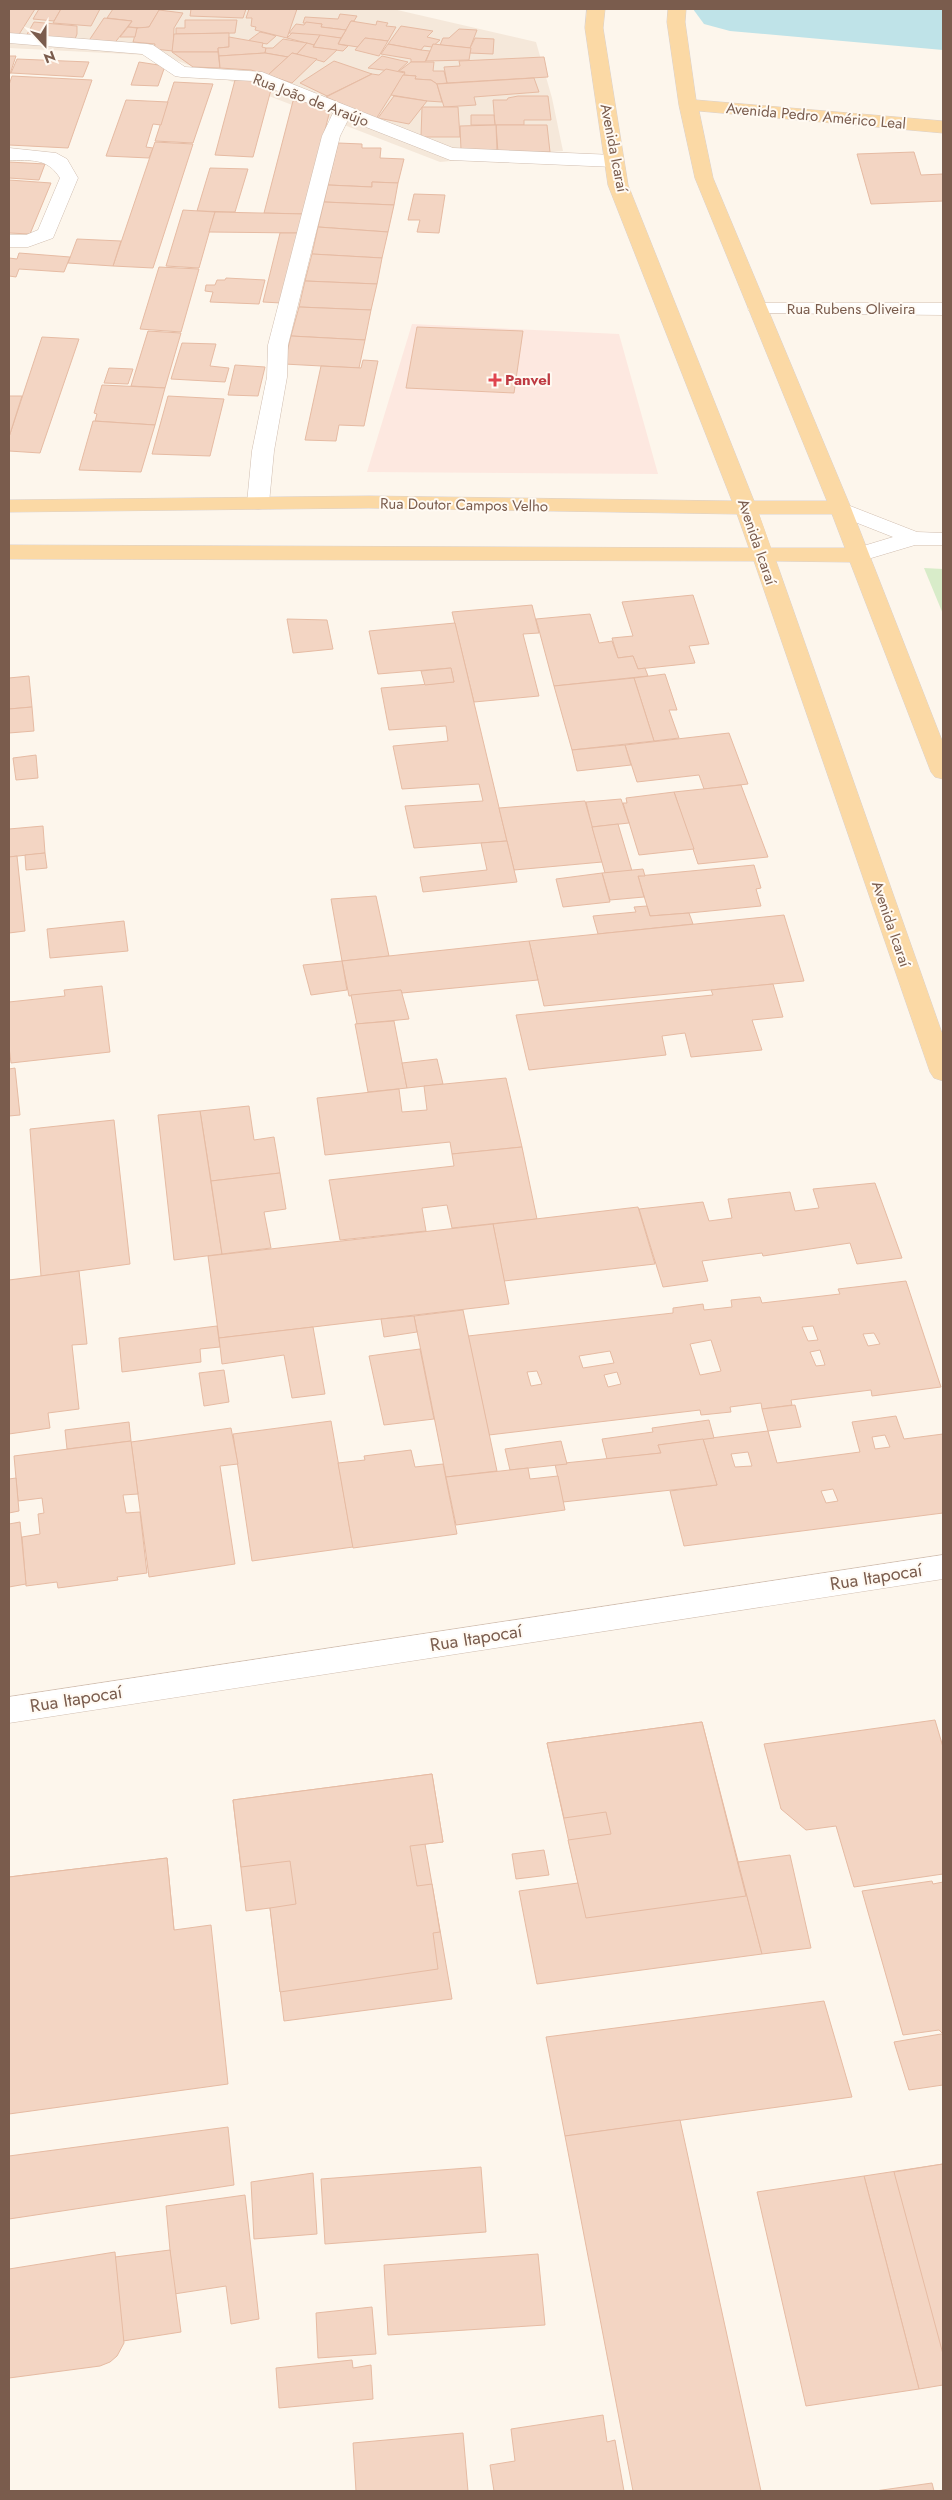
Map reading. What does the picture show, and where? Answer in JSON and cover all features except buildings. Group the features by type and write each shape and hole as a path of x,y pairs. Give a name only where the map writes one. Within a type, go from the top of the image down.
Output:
{"main road":[{"name":"Avenida Icaraí","path":"596,9 594,28 618,185 746,508 943,1072"},
{"path":"677,9 676,22 688,105 704,178 840,508 943,772"},
{"name":"Avenida Pedro Américo Leal","path":"688,105 943,127"},
{"name":"Rua Doutor Campos Velho","path":"9,506 369,502 594,508 840,508"},
{"name":"Rua Doutor Campos Velho","path":"9,552 858,555"}],"street":[{"name":"Rua João de Araújo","path":"9,38 147,49 181,72 256,76 450,154 614,161"},
{"path":"258,504 263,451 277,377 278,344 331,136 343,111"},
{"path":"9,154 49,158 60,163 69,178 46,234 28,241 9,242"},
{"name":"Rua Rubens Oliveira","path":"758,310 943,309"},
{"name":"Rua Doutor Campos Velho","path":"840,508 914,538"},
{"name":"Rua Doutor Campos Velho","path":"858,555 914,538 943,539"},
{"name":"Rua Itapocaí","path":"9,1710 943,1567"}],"shaded area":[{"path":"9,9 393,9 536,42 552,98 563,151 440,162 165,56 9,48"},
{"path":"412,324 619,334 658,474 367,472"}],"green space":[{"path":"924,568 943,569 943,614"}],"waterway":[{"path":"730,9 943,28"}],"place":[{"name":"Panvel","path":"495,380"}]}
